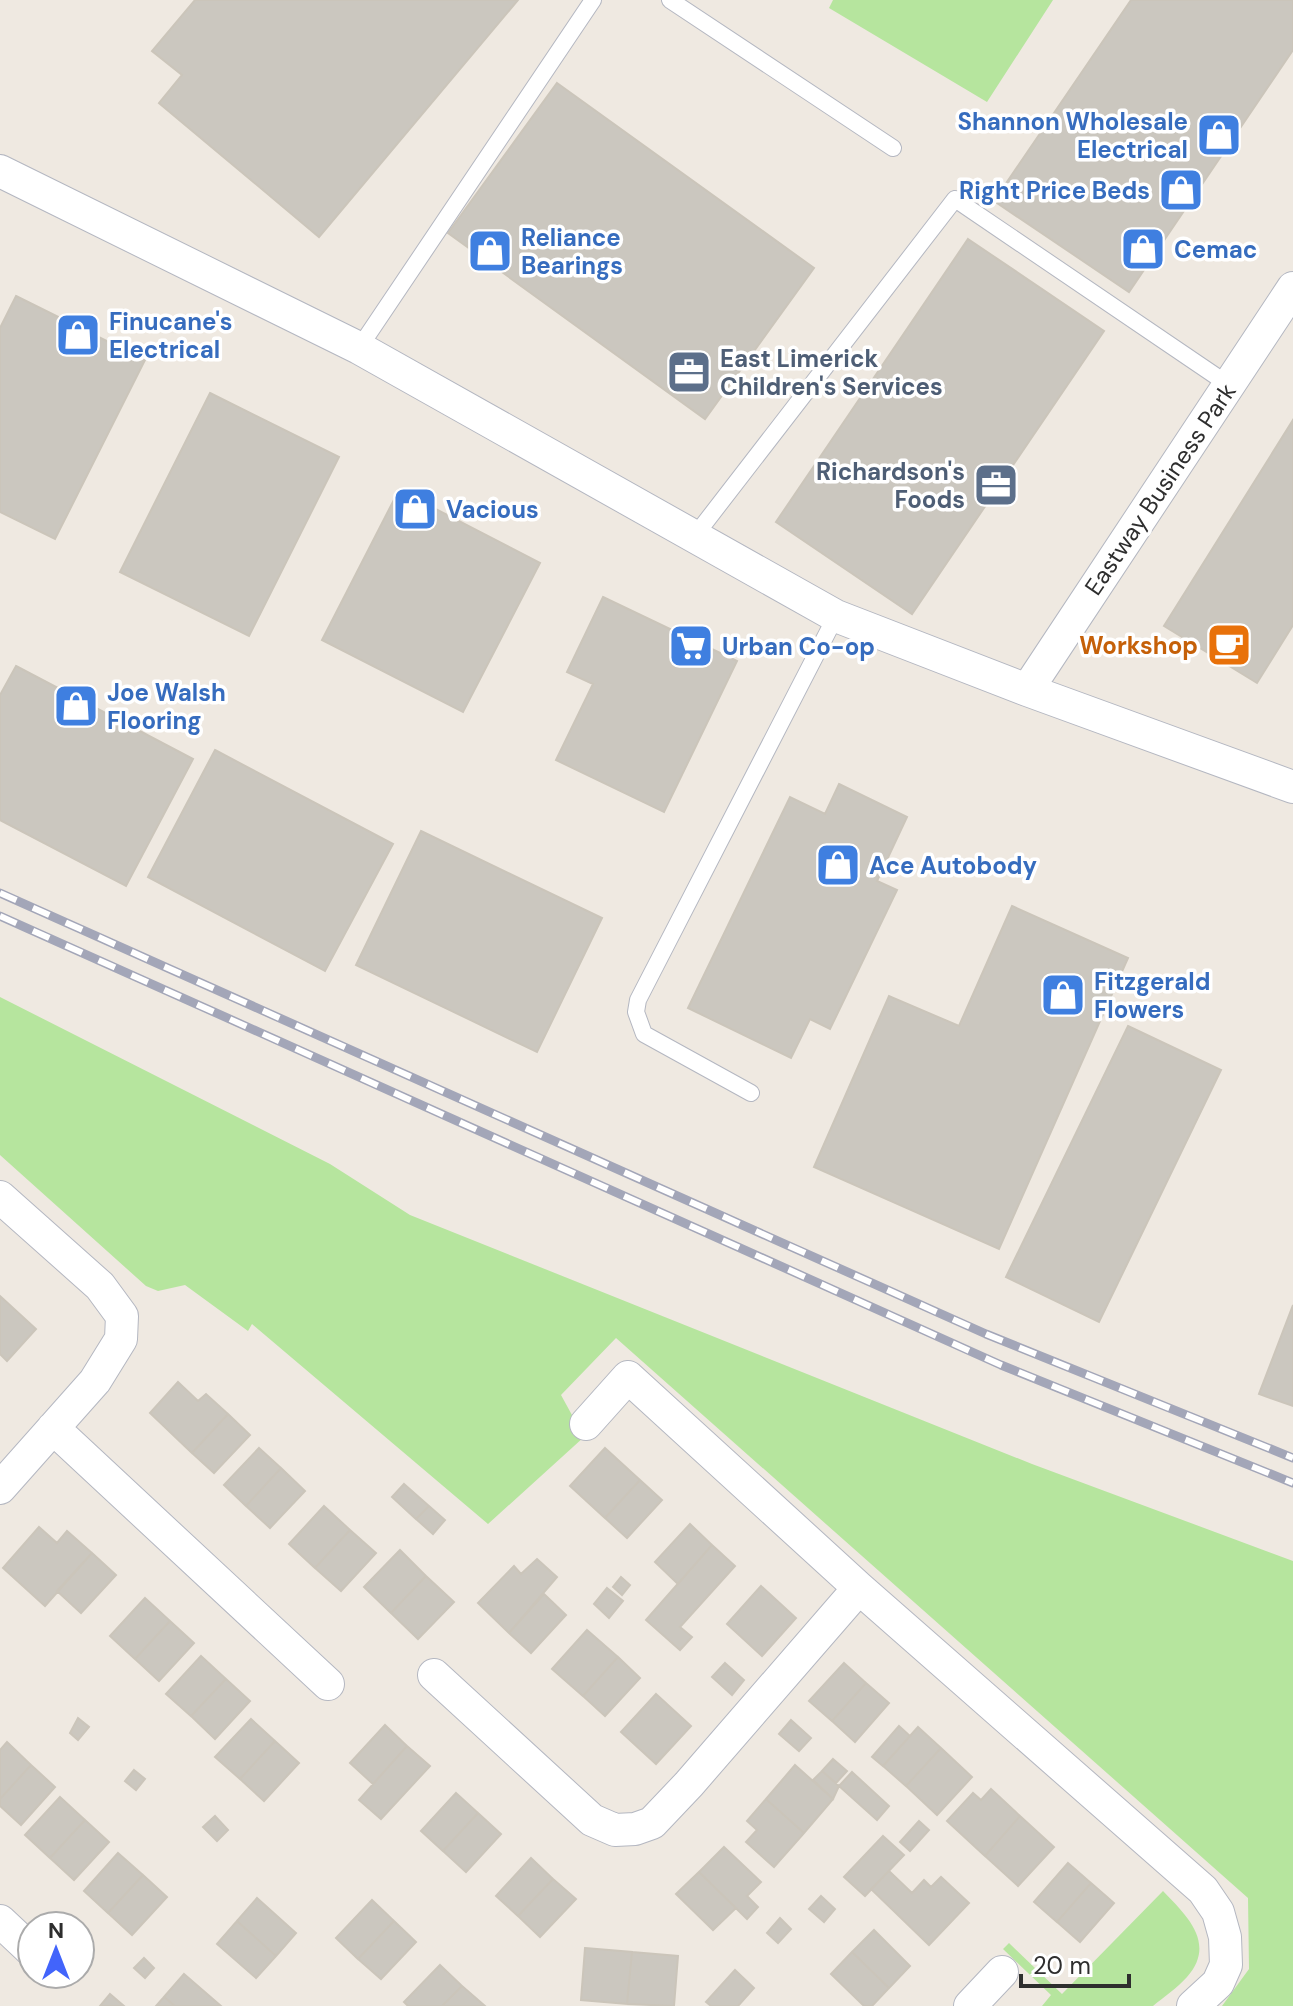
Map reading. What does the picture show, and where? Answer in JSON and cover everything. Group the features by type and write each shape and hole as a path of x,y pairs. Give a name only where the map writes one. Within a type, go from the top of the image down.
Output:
{"street":[{"path":"0,171 359,348 836,616 1293,787"},
{"name":"Eastway Business Park","path":"1027,690 1293,288"},
{"path":"0,1197 100,1286 122,1316 121,1339 95,1381 0,1488"},
{"path":"586,1424 628,1377 859,1588 1203,1890 1218,1912 1225,1937 1226,1965 1218,1983 1193,2006"},
{"path":"53,1428 328,1684"},
{"path":"434,1675 592,1820 615,1830 635,1829 652,1823 689,1784 859,1588"},
{"path":"0,1921 16,1936"},
{"path":"970,2006 1002,1972"}],"lane":[{"path":"359,348 593,0"},
{"path":"670,0 893,148"},
{"path":"694,537 955,199 1229,385"},
{"path":"751,1093 644,1034 636,1012 638,1000 836,616"}],"green space":[{"path":"833,0 1053,0 987,102 829,8"},
{"path":"0,997 330,1164 410,1215 1032,1464 1293,1561 1293,2006 1222,2006 1249,1969 1248,1898 616,1338 561,1395 584,1437 488,1524 252,1324 248,1331 185,1285 158,1291 146,1286 0,1155"},
{"path":"1163,1891 1195,1930 1199,1953 1196,1965 1187,1977 1153,2006 1042,2006 1051,1995 1003,1949 1009,1943 1062,1994"}],"building":[{"path":"195,0 518,0 319,237 159,103 182,75 152,51"},
{"path":"1131,0 1293,0 1293,50 1129,292 994,201"},
{"path":"557,83 814,268 705,419 448,233"},
{"path":"968,239 1104,331 912,614 776,522"},
{"path":"16,296 145,360 55,539 0,512 0,328"},
{"path":"210,393 339,457 249,636 120,572"},
{"path":"1293,420 1293,625 1257,683 1164,626"},
{"path":"399,490 540,563 463,712 322,640"},
{"path":"603,597 737,661 664,812 556,760 593,684 567,672"},
{"path":"16,666 193,759 126,886 0,820 0,695"},
{"path":"215,750 393,844 325,971 148,877"},
{"path":"839,784 907,817 877,881 897,890 830,1029 810,1019 791,1058 688,1008 790,797 825,814"},
{"path":"421,831 602,918 537,1052 356,965"},
{"path":"1012,906 1128,958 999,1249 814,1167 889,996 959,1026"},
{"path":"1128,1026 1221,1070 1099,1322 1006,1277"},
{"path":"0,1296 36,1329 7,1361 0,1354"},
{"path":"1293,1305 1293,1406 1259,1394"},
{"path":"178,1382 198,1401 206,1394 228,1414 192,1453 150,1413"},
{"path":"228,1414 250,1435 214,1473 192,1453"},
{"path":"259,1448 281,1468 246,1506 224,1485"},
{"path":"605,1448 640,1480 605,1518 570,1486"},
{"path":"281,1468 305,1491 270,1528 246,1506"},
{"path":"640,1480 662,1500 627,1538 605,1518"},
{"path":"404,1484 429,1506 416,1519 392,1497"},
{"path":"324,1506 350,1530 315,1568 289,1544"},
{"path":"429,1506 445,1520 433,1534 416,1519"},
{"path":"690,1524 712,1545 678,1584 655,1562"},
{"path":"39,1527 57,1543 67,1531 92,1553 45,1606 3,1568"},
{"path":"350,1530 376,1553 341,1591 315,1568"},
{"path":"712,1545 735,1566 680,1627 692,1637 680,1650 646,1620"},
{"path":"400,1550 426,1576 391,1613 364,1587"},
{"path":"92,1553 116,1575 81,1613 57,1591"},
{"path":"537,1559 557,1577 509,1633 478,1603 514,1566 521,1574"},
{"path":"426,1576 454,1602 418,1639 391,1613"},
{"path":"621,1577 630,1585 622,1595 613,1587"},
{"path":"761,1586 796,1618 762,1656 727,1624"},
{"path":"607,1588 623,1601 609,1618 594,1604"},
{"path":"544,1594 566,1615 531,1653 509,1633"},
{"path":"145,1598 170,1621 135,1659 110,1636"},
{"path":"170,1621 194,1643 159,1681 135,1659"},
{"path":"587,1630 618,1657 583,1696 552,1669"},
{"path":"201,1656 226,1679 191,1716 166,1694"},
{"path":"618,1657 640,1678 605,1716 583,1696"},
{"path":"725,1663 744,1680 732,1695 712,1677"},
{"path":"844,1663 866,1683 832,1721 809,1701"},
{"path":"226,1679 250,1701 215,1739 191,1716"},
{"path":"866,1683 889,1703 855,1742 832,1721"},
{"path":"656,1694 691,1726 656,1764 621,1732"},
{"path":"78,1718 89,1727 78,1740 70,1733"},
{"path":"251,1719 275,1741 240,1779 215,1757"},
{"path":"791,1720 811,1738 799,1751 779,1734"},
{"path":"385,1725 407,1746 373,1784 350,1763"},
{"path":"899,1726 910,1736 883,1766 872,1757"},
{"path":"918,1727 941,1748 906,1786 883,1766"},
{"path":"275,1741 299,1763 264,1801 240,1779"},
{"path":"7,1742 31,1765 0,1799 0,1750"},
{"path":"407,1746 430,1766 381,1819 359,1800"},
{"path":"941,1748 972,1777 937,1815 906,1786"},
{"path":"833,1759 847,1771 836,1783 822,1771"},
{"path":"31,1765 55,1787 21,1825 0,1806 0,1799"},
{"path":"795,1765 833,1799 804,1833 766,1799"},
{"path":"134,1770 145,1779 136,1790 125,1781"},
{"path":"822,1771 839,1786 833,1799 813,1780"},
{"path":"852,1772 889,1806 877,1820 839,1786"},
{"path":"991,1789 1020,1816 985,1856 947,1821 973,1793 981,1800"},
{"path":"456,1793 478,1813 443,1851 421,1831"},
{"path":"60,1797 85,1820 50,1858 25,1835"},
{"path":"766,1799 804,1833 774,1867 746,1842 757,1830 747,1821"},
{"path":"478,1813 501,1834 466,1872 443,1851"},
{"path":"215,1816 228,1830 217,1841 203,1827"},
{"path":"1020,1816 1054,1847 1018,1886 985,1856"},
{"path":"85,1820 109,1842 74,1880 50,1858"},
{"path":"919,1821 929,1830 910,1851 900,1842"},
{"path":"883,1836 904,1855 865,1896 844,1877"},
{"path":"724,1847 761,1882 747,1896 758,1907 747,1919 699,1872"},
{"path":"118,1853 143,1875 108,1913 84,1891"},
{"path":"531,1858 553,1879 518,1916 496,1896"},
{"path":"1068,1863 1091,1883 1057,1922 1034,1902"},
{"path":"889,1871 912,1893 924,1880 931,1887 941,1877 969,1903 929,1945 871,1889"},
{"path":"699,1872 736,1908 713,1930 676,1894"},
{"path":"143,1875 167,1897 132,1935 108,1913"},
{"path":"553,1879 576,1899 540,1937 518,1916"},
{"path":"1091,1883 1114,1903 1080,1942 1057,1922"},
{"path":"821,1896 835,1909 824,1922 809,1909"},
{"path":"257,1898 296,1933 276,1956 237,1921"},
{"path":"372,1900 394,1921 358,1959 336,1938"},
{"path":"780,1918 791,1929 778,1943 767,1933"},
{"path":"237,1921 276,1956 256,1978 217,1944"},
{"path":"394,1921 416,1942 381,1979 358,1959"},
{"path":"874,1930 910,1966 889,1988 852,1952"},
{"path":"585,1948 632,1952 627,2004 581,2000"},
{"path":"632,1952 678,1956 674,2006 627,2004"},
{"path":"852,1952 889,1988 872,2006 864,2006 831,1974"},
{"path":"144,1958 154,1968 145,1978 134,1968"},
{"path":"440,1965 462,1986 442,2006 408,2006 404,2002"},
{"path":"735,1970 754,1988 738,2006 711,2006 706,2002"},
{"path":"184,1974 221,2006 175,2006 164,1997"},
{"path":"462,1986 485,2006 442,2006"},
{"path":"110,1994 124,2006 100,2006"},
{"path":"164,1997 175,2006 156,2006"}],"railway":[{"path":"0,893 986,1334 1293,1458"},
{"path":"0,916 1001,1365 1293,1483"}],"place":[{"name":"Shannon Wholesale Electrical","path":"1219,135"},
{"name":"Right Price Beds","path":"1181,190"},
{"name":"Cemac","path":"1143,249"},
{"name":"Reliance Bearings","path":"490,251"},
{"name":"Finucane's Electrical","path":"78,335"},
{"name":"East Limerick Children's Services","path":"689,372"},
{"name":"Richardson's Foods","path":"996,485"},
{"name":"Vacious","path":"415,509"},
{"name":"Workshop","path":"1229,645"},
{"name":"Urban Co-op","path":"691,646"},
{"name":"Joe Walsh Flooring","path":"76,706"},
{"name":"Ace Autobody","path":"838,865"},
{"name":"Fitzgerald Flowers","path":"1063,995"}]}
